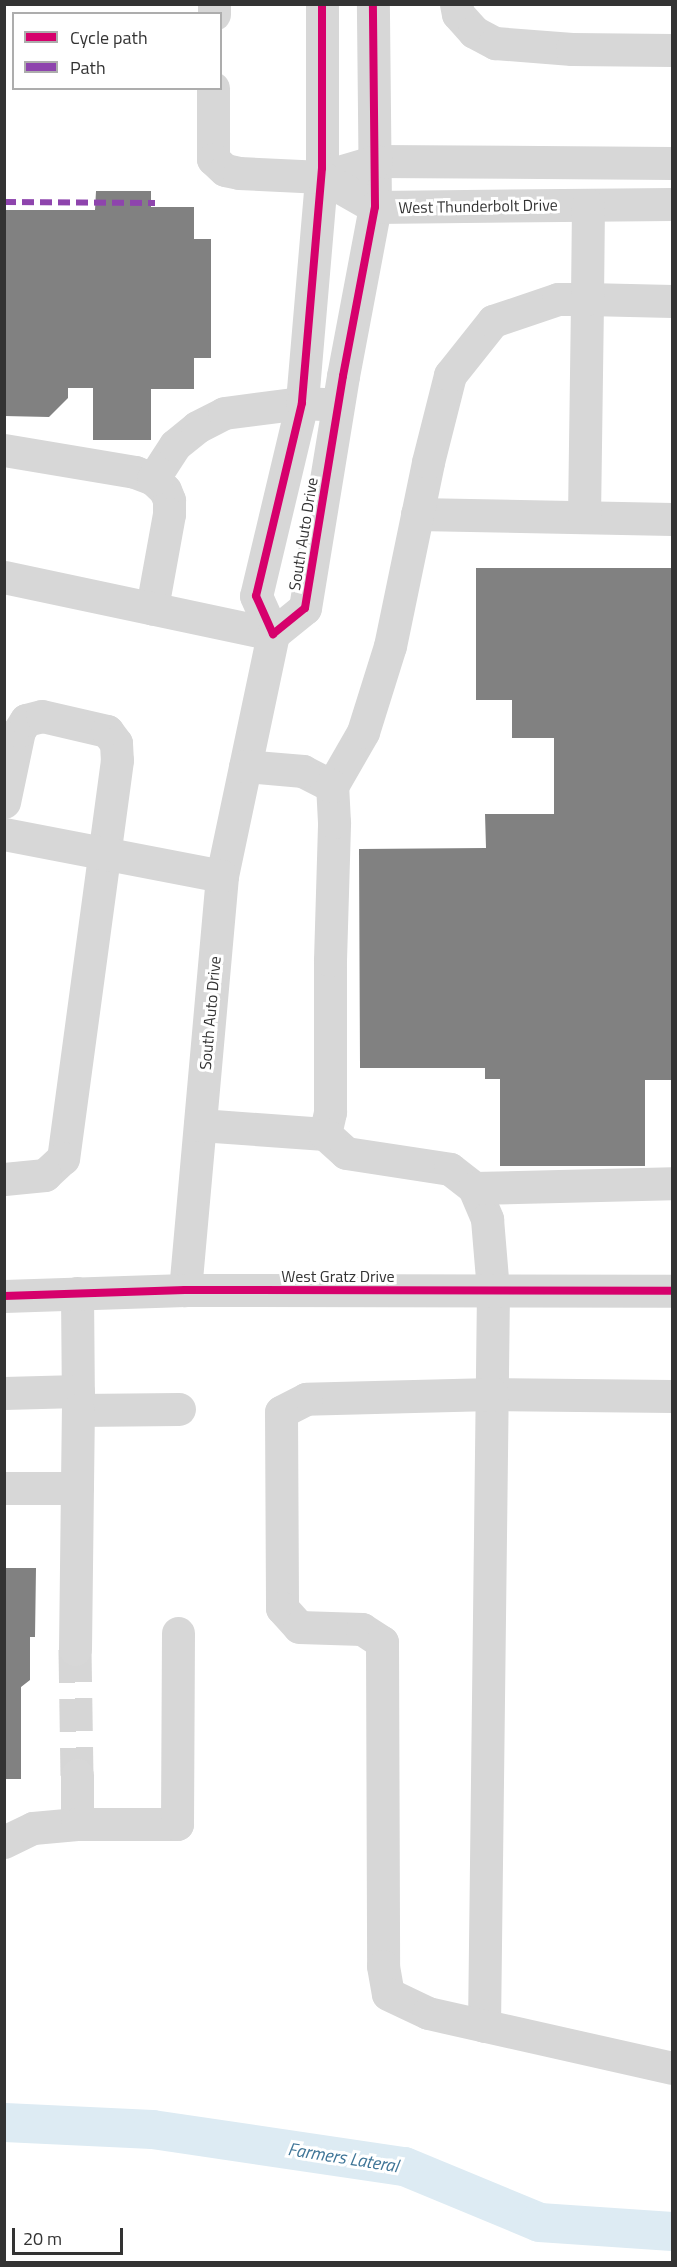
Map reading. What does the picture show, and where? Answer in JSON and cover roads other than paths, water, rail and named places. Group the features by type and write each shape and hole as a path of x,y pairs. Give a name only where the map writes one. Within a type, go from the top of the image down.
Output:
{"street":[{"name":"South Auto Drive","path":"185,1290 222,876 273,634 256,596 302,403 322,177 322,4"},
{"name":"South Auto Drive","path":"273,634 305,608 338,405 375,207 374,4"},
{"path":"456,4 458,14 474,32 495,43 572,49 672,50"},
{"path":"213,90 213,159 225,170 239,173 322,177 376,161 672,162"},
{"name":"West Thunderbolt Drive","path":"322,177 375,207 672,204"},
{"path":"584,517 588,205"},
{"path":"325,1134 330,1112 330,960 334,822 332,786 363,732 390,646 417,514 450,375 493,321 558,299 672,302"},
{"path":"153,479 175,445 196,427 224,413 302,403 338,405"},
{"path":"4,450 135,472 153,479 165,490 169,500 152,608"},
{"path":"417,514 672,519"},
{"path":"4,577 273,634"},
{"path":"4,802 19,732 26,720 42,716 107,732 116,743 117,760 63,1158 45,1175 4,1179"},
{"path":"245,766 303,771 332,786"},
{"path":"4,834 222,876"},
{"path":"200,1125 325,1134 346,1153 450,1169 474,1188 487,1219 493,1290 484,2026"},
{"path":"474,1188 672,1183"},
{"name":"West Gratz Drive","path":"4,1296 185,1290 672,1291"},
{"path":"75,1649 77,1293"},
{"path":"4,1393 179,1409"},
{"path":"672,1396 492,1394 306,1399 281,1412 282,1608 299,1627 362,1629 382,1642 383,1966 388,1994 428,2013 672,2068"},
{"path":"4,1488 77,1488"},
{"path":"4,1842 33,1828 77,1824 177,1824 178,1633"},
{"path":"77,1775 77,1824"}],"waterway":[{"name":"Farmers Lateral","path":"4,2122 152,2129 404,2166 539,2222 672,2231"}],"tunnel":[{"path":"75,1649 77,1775"}]}
